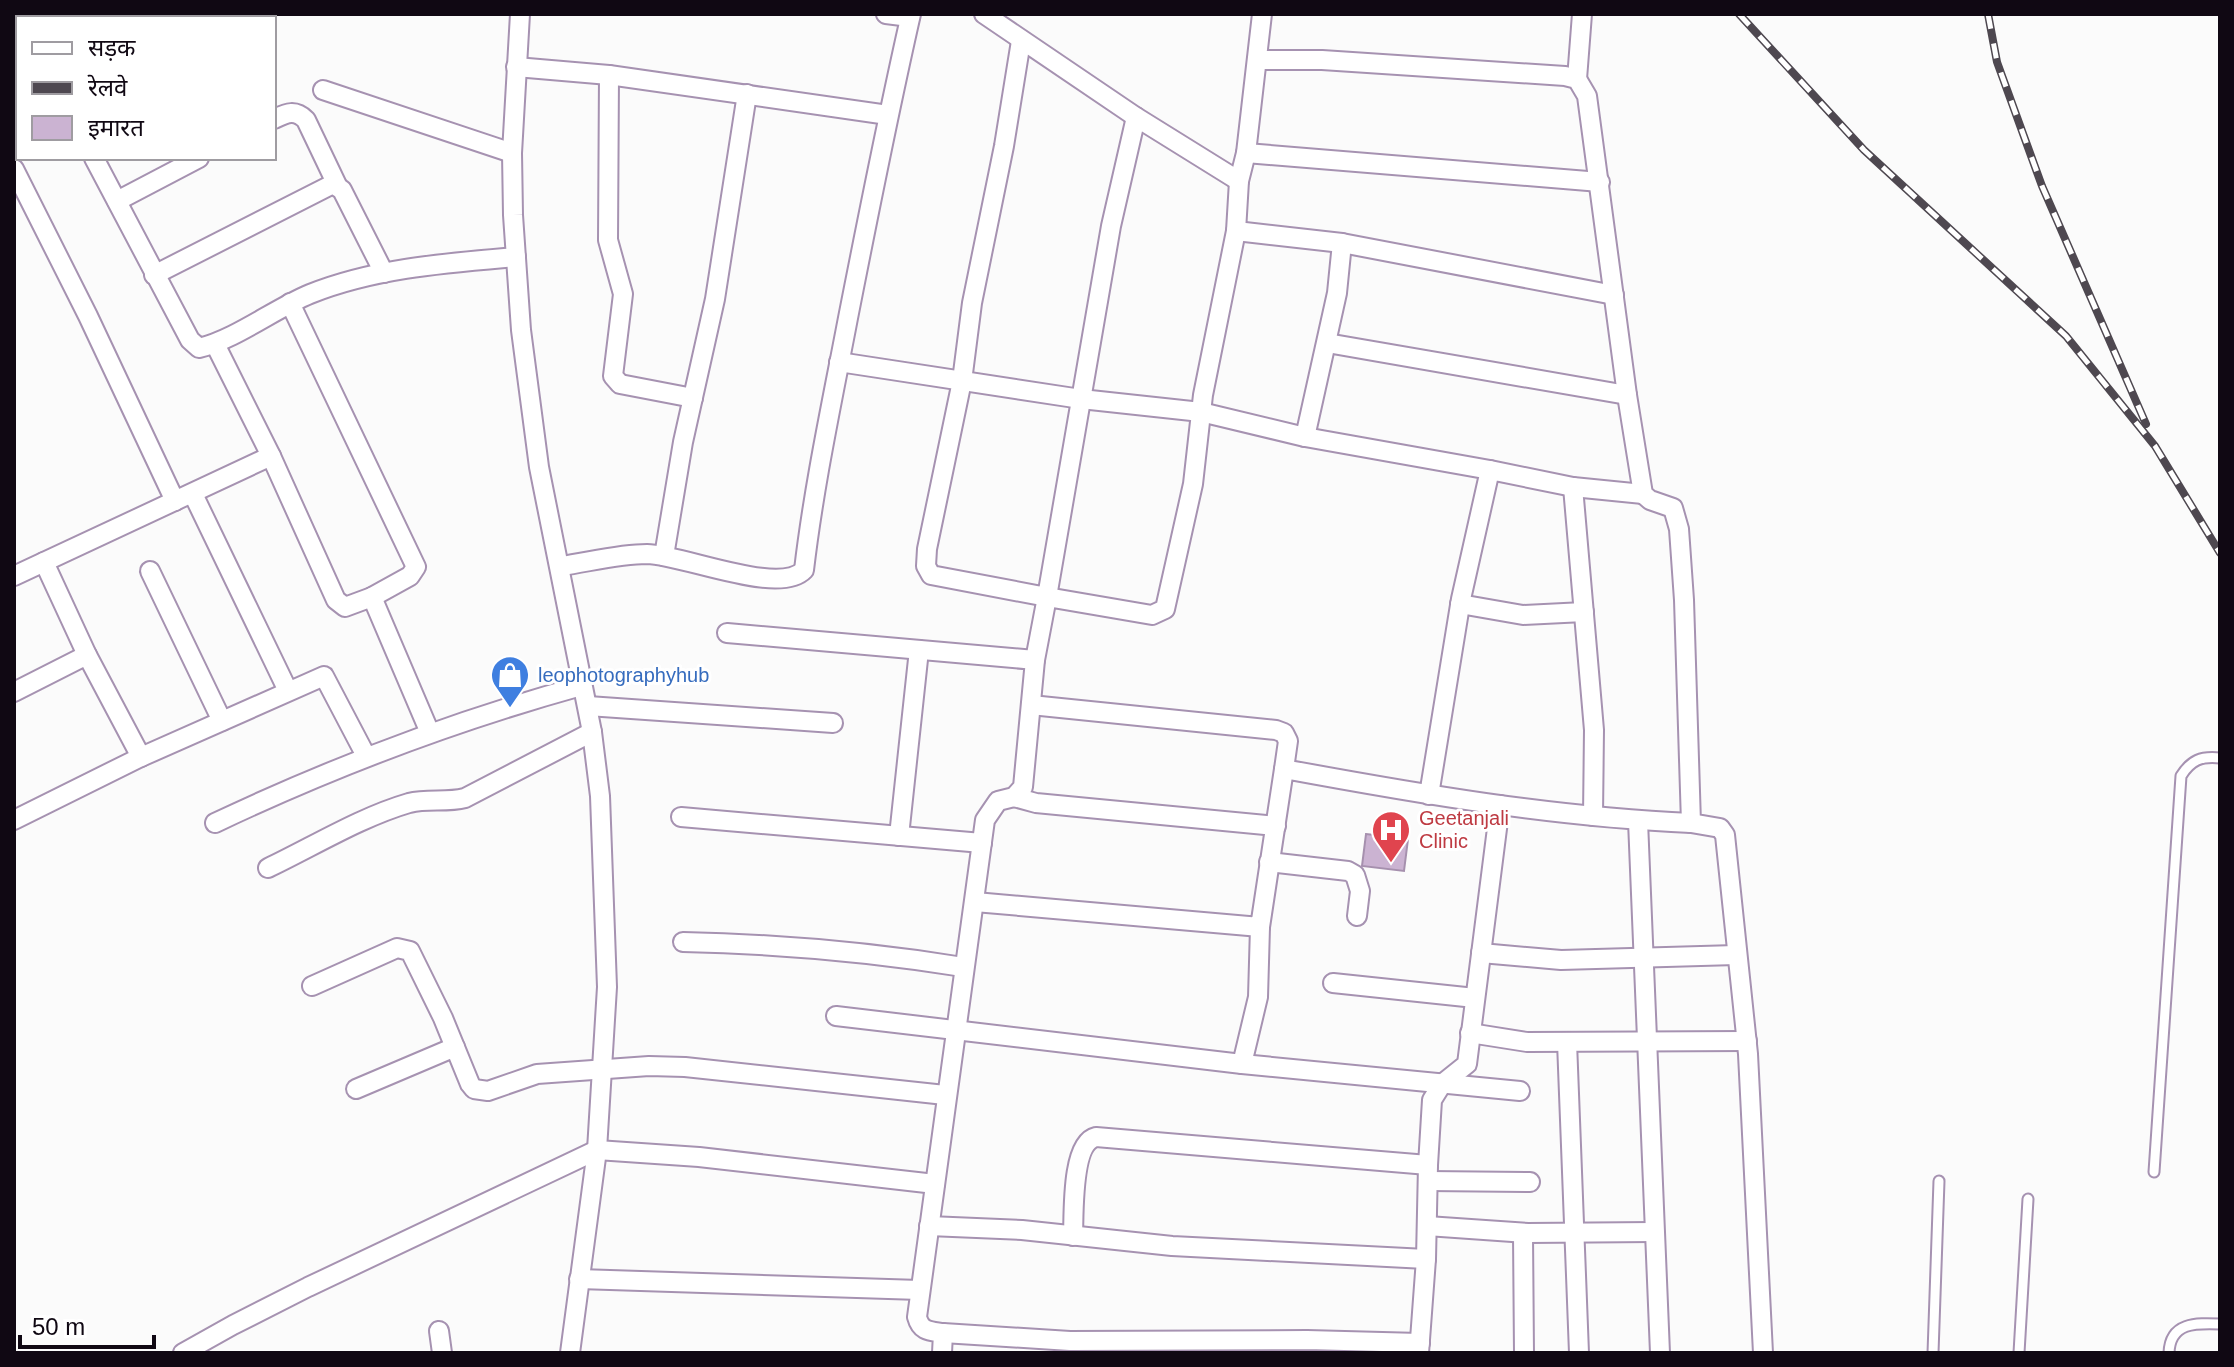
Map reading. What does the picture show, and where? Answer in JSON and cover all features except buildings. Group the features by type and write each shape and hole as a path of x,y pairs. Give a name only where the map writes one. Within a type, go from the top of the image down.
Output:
{"street":[{"path":"520,14 512,153 516,257 531,417 581,686 588,706 600,796 607,987 603,1071 597,1150 570,1353"},
{"path":"561,566 638,555 664,556 736,573 784,580 804,570 812,506 839,362 910,16 886,14"},
{"path":"984,14 1136,117 1239,181"},
{"path":"1021,41 1004,146 972,303 962,381 927,549 928,571 942,578 1152,615 1163,612 1169,598 1193,484 1201,412 1236,231 1239,181 1246,153 1262,14"},
{"path":"1582,14 1577,79 1587,96 1643,494"},
{"path":"1257,60 1322,60 1577,79"},
{"path":"516,67 609,75 888,115"},
{"path":"609,75 608,240 623,294 613,376 620,384 693,398"},
{"path":"323,90 512,153"},
{"path":"664,556 715,299 747,94"},
{"path":"276,118 292,112 299,113 306,120 384,273"},
{"path":"1014,797 1023,787 1035,660 1111,226 1136,117"},
{"path":"1246,153 1600,182"},
{"path":"95,160 154,275 194,346 199,348 215,344 290,303 340,284 446,263 516,257"},
{"path":"117,201 195,160"},
{"path":"14,169 88,316 288,691"},
{"path":"154,275 327,185 337,185"},
{"path":"1236,231 1342,243 1614,295"},
{"path":"1305,437 1337,293 1342,243"},
{"path":"215,344 271,456 336,600 345,607 372,597 410,576 416,567 290,303"},
{"path":"1327,343 1627,395"},
{"path":"839,362 1081,399 1201,412 1305,437 1573,487 1643,494 1650,500 1673,508 1679,529 1684,600 1691,823"},
{"path":"14,576 271,456"},
{"path":"1429,795 1460,604 1490,470"},
{"path":"1573,487 1594,730 1593,816"},
{"path":"44,562 87,655 141,757"},
{"path":"150,571 222,721"},
{"path":"372,597 430,733"},
{"path":"1460,604 1523,615 1584,612"},
{"path":"727,633 1035,660"},
{"path":"899,836 919,650"},
{"path":"14,692 87,655"},
{"path":"14,820 141,757 317,678 328,678 366,756"},
{"path":"215,823 296,784 366,756 505,707 581,686"},
{"path":"1031,705 1276,730 1287,736 1260,927 1258,997 1242,1064"},
{"path":"588,706 833,723"},
{"path":"268,868 389,810 422,800 465,798 592,732"},
{"path":"1284,769 1500,805 1720,828 1725,835 1747,1041 1763,1353"},
{"path":"1276,826 1036,803 1014,797 1001,798 989,811 945,1095 917,1317 920,1327 943,1333 1070,1347 1419,1348 1432,1100 1442,1084 1467,1064 1500,805"},
{"path":"681,817 982,843"},
{"path":"1638,821 1660,1353"},
{"path":"1269,862 1348,871 1355,875 1360,891 1357,916"},
{"path":"975,902 1260,927"},
{"path":"683,942 815,947 963,967"},
{"path":"312,986 397,948 405,949 414,956 470,1084 480,1091 537,1074 649,1066 685,1067 945,1095"},
{"path":"1481,953 1561,960 1736,955"},
{"path":"1333,983 1475,998"},
{"path":"836,1016 1242,1064 1520,1091"},
{"path":"1470,1033 1527,1042 1747,1041"},
{"path":"1567,1042 1579,1353"},
{"path":"356,1089 455,1047"},
{"path":"1073,1236 1076,1176 1083,1146 1096,1137 1530,1182"},
{"path":"186,1352 308,1287 597,1150 699,1157 935,1184"},
{"path":"929,1226 1022,1230 1172,1246 1426,1259"},
{"path":"1427,1226 1528,1233 1654,1232"},
{"path":"1524,1353 1522,1238 1528,1233"},
{"path":"579,1279 920,1290"},
{"path":"439,1331 442,1353"},
{"path":"942,1353 943,1333"}],"lane":[{"path":"2154,1172 2181,776 2188,765 2197,759 2220,758"},
{"path":"1933,1353 1939,1181"},
{"path":"2019,1353 2028,1199"},
{"path":"2169,1353 2172,1336 2184,1326 2192,1323 2220,1324"}],"railway":[{"path":"1739,14 1864,150 2066,336 2155,446 2220,553"},
{"path":"1988,14 1997,62 2042,186 2146,424"}],"place":[{"name":"leophotographyhub","path":"510,709"},
{"name":"Geetanjali Clinic","path":"1391,864"}]}
